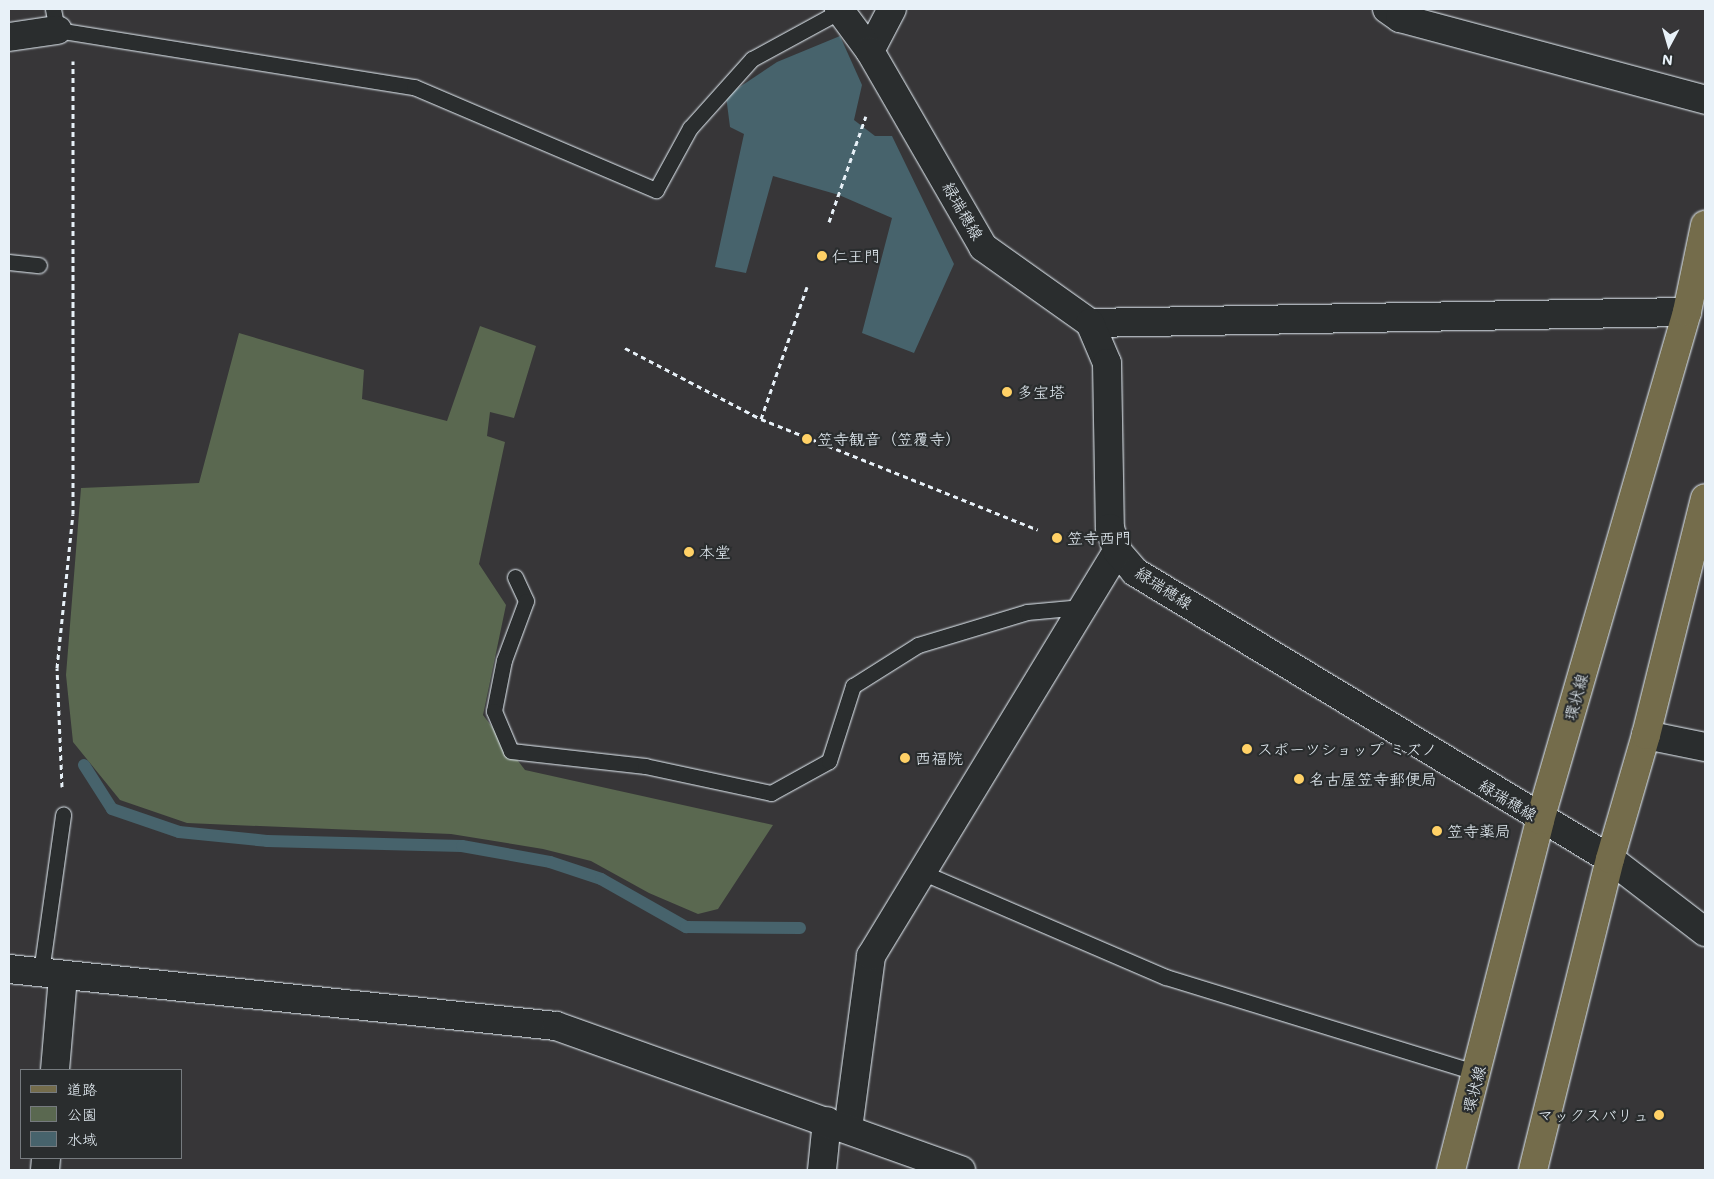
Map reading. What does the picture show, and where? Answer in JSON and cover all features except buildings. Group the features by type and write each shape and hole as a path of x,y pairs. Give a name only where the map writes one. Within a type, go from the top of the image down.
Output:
{"main road":[{"name":"環状線","path":"1451,1170 1478,1072 1540,820 1687,312 1705,225"},
{"path":"1533,1170 1610,859 1646,735 1705,498"}],"street":[{"path":"870,51 892,9"},
{"path":"1387,9 1400,18 1705,100"},
{"name":"緑瑞穂線","path":"839,10 870,51 983,247 1090,323 1107,363 1110,528 1117,551 1135,572 1540,820 1610,859 1705,932"},
{"path":"9,37 61,24"},
{"path":"1090,323 1687,312"},
{"path":"822,1170 837,1125 871,956 924,873 1117,551"},
{"path":"1646,735 1705,747"},
{"path":"9,969 556,1026 961,1170"},
{"path":"52,974 55,1069"}],"lane":[{"path":"61,24 414,87 656,190 690,128 752,58 839,10"},
{"path":"9,262 39,265"},
{"path":"515,577 526,600 504,660 494,711 510,751 645,766 771,793 829,761 853,686 918,645 1027,612 1082,608"},
{"path":"52,974 63,815"},
{"path":"924,873 1166,977 1478,1072"}],"path":[{"path":"61,24 73,514 57,668 63,815"},
{"path":"829,222 863,124"},
{"path":"761,419 806,287"},
{"path":"625,348 761,419 1038,530"}],"green space":[{"path":"480,326 536,346 514,418 490,412 487,436 505,442 479,564 506,605 483,715 525,770 773,825 718,909 698,914 649,893 591,861 543,849 451,834 187,823 120,800 73,742 66,675 81,488 199,483 239,333 364,370 362,399 447,421"}],"water":[{"path":"840,36 862,85 854,120 875,136 892,136 954,264 914,353 862,333 892,218 839,195 773,176 746,273 715,267 744,134 730,127 726,96 777,62"}],"waterway":[{"path":"84,765 112,809 179,832 267,841 462,846 550,862 601,879 686,927 800,928"}],"place":[{"name":"仁王門","path":"822,256"},
{"name":"多宝塔","path":"1007,392"},
{"name":"笠寺観音（笠覆寺）","path":"807,439"},
{"name":"笠寺西門","path":"1057,538"},
{"name":"本堂","path":"689,552"},
{"name":"スポーツショップ ミズノ","path":"1247,749"},
{"name":"西福院","path":"905,758"},
{"name":"名古屋笠寺郵便局","path":"1299,779"},
{"name":"笠寺薬局","path":"1437,831"},
{"name":"マックスバリュ","path":"1659,1115"}]}
